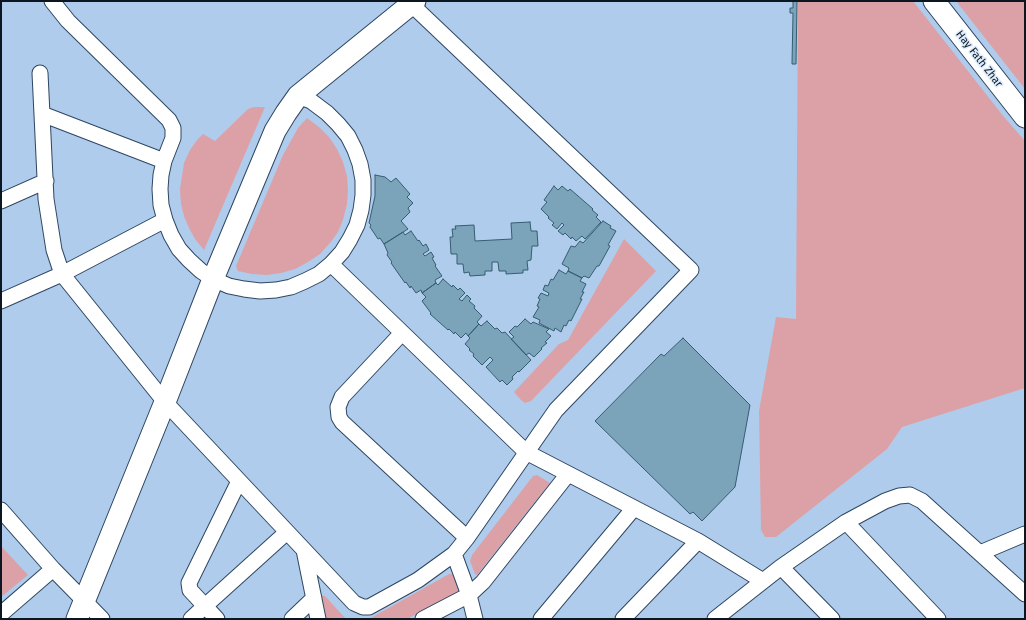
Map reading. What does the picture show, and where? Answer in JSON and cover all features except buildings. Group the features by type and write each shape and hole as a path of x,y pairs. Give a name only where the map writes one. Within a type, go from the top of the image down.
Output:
{"street":[{"path":"52,1 68,21 169,120 173,128 173,138 164,162 160,189 161,205 165,220 171,235 189,260 213,279 229,286 244,290 276,290 291,287 305,281 319,274 331,264 342,252 357,226 363,195 363,180 360,164 348,136 322,109 311,101 298,96"},
{"name":"Hay Fath Zhar","path":"934,1 1025,118"},
{"path":"40,73 46,199 54,250 62,274 165,402 354,603 363,607 374,605 418,580 454,554 467,538 556,410 691,270 413,3 298,96 286,112 275,131 213,279 165,402 80,610"},
{"path":"42,114 164,162"},
{"path":"1,201 46,181"},
{"path":"1,301 62,274 165,220"},
{"path":"331,264 526,452 698,542 763,581"},
{"path":"402,333 342,397 338,407 339,417 342,422 467,538"},
{"path":"423,619 469,595 483,582 568,474"},
{"path":"217,619 190,590 189,583 239,481"},
{"path":"715,619 781,567 846,522 885,501 899,496 910,495 922,501 1025,594"},
{"path":"541,619 634,508"},
{"path":"1,510 54,569 80,610 102,619"},
{"path":"846,522 938,619"},
{"path":"191,619 287,532"},
{"path":"980,553 1025,534"},
{"path":"623,619 698,542"},
{"path":"304,550 318,619"},
{"path":"454,554 469,595 475,619"},
{"path":"781,567 832,619"},
{"path":"1,614 54,569"},
{"path":"292,619 314,598"}],"shaded area":[{"path":"798,1 913,1 1004,117 1025,141 1025,388 902,427 887,449 776,537 765,537 761,530 759,411 776,317 796,319"},
{"path":"956,1 1025,1 1025,89"},
{"path":"254,107 265,107 204,250 195,239 189,228 181,204 180,189 184,163 190,150 203,134 215,141 248,109"},
{"path":"307,118 329,137 343,162 347,176 347,204 338,232 320,254 295,269 267,275 238,271 236,266 283,155 298,128"},
{"path":"624,239 656,271 531,401 525,403 514,392 559,344 568,340"},
{"path":"537,475 550,483 477,575 475,574 470,561 472,555 533,476"},
{"path":"1,546 28,575 1,597"},
{"path":"449,574 454,576 459,590 457,593 407,619 369,619"},
{"path":"322,596 325,596 346,619 326,619 321,598"}]}
